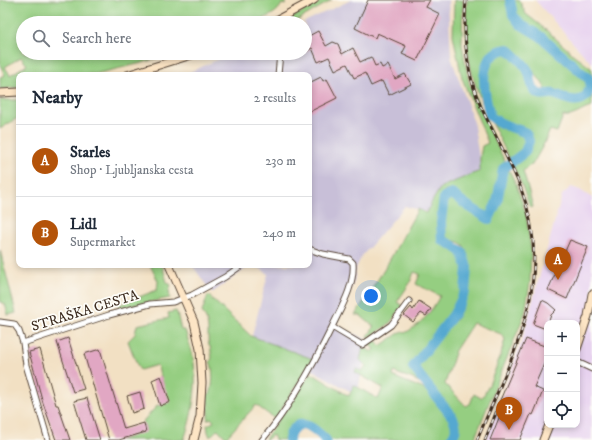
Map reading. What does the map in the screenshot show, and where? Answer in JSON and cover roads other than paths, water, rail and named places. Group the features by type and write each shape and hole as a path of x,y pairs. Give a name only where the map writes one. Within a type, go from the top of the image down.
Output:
{"street":[{"path":"284,16 314,0"},
{"path":"137,72 175,60"},
{"path":"278,72 279,60"},
{"path":"0,93 16,92"},
{"path":"262,440 286,407 316,360 342,307 354,270 353,263 349,259 323,254 312,250"},
{"path":"170,268 194,322 200,349 202,383 200,416 194,440"},
{"name":"STRAŠKA CESTA","path":"48,440 26,365 22,343 109,314 150,304 173,302 192,295 237,268"},
{"path":"580,340 588,316 592,294"},
{"path":"332,327 362,345 391,326 409,301"},
{"path":"0,322 14,324 19,331 22,343"},
{"path":"580,363 592,369"},
{"path":"543,440 548,428"}],"waterway":[{"path":"450,440 456,429 453,418 413,367 454,314 465,292 467,267 462,252 442,240 441,222 444,197 452,194 489,219 497,202 503,169 525,152 529,141 526,133 503,124 490,116 484,86 486,66 490,58 498,52 508,49 525,66 529,72 534,90 542,95 553,94 571,100 580,100 586,96 590,84 590,80 540,36 520,24 513,15 510,0"},
{"path":"289,440 292,431 300,425 309,426 326,440"}],"railway":[{"path":"466,0 465,41 472,81 481,107 520,186 530,221 534,254 532,285 526,316 504,377 477,440"},
{"path":"485,440 498,408"}],"place":[{"name":"Starles","path":"558,280"},
{"name":"Lidl","path":"509,430"}]}
